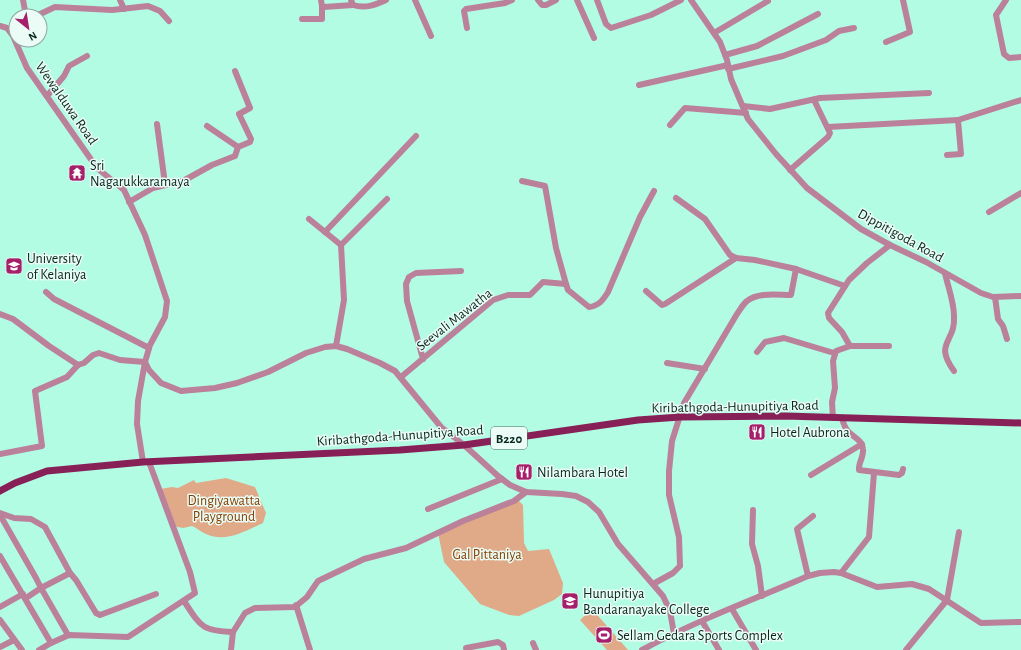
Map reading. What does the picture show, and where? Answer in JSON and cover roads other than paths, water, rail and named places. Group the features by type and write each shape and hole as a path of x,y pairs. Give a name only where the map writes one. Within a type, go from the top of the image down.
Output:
{"main road":[{"name":"Kiribathgoda-Hunupitiya Road","path":"0,491 47,471 146,462 464,445 638,420 680,417 842,418 1021,423"}],"street":[{"path":"120,0 124,9"},
{"path":"302,19 320,20 322,16 321,0"},
{"path":"322,7 386,0"},
{"path":"416,0 430,36"},
{"path":"466,28 464,11 466,9 505,3 512,0"},
{"path":"538,0 542,5 546,5 556,0"},
{"path":"577,0 594,38"},
{"path":"597,0 606,24 611,28 651,15 681,0"},
{"name":"Dippitigoda Road","path":"691,0 714,33 725,55 728,67 748,119 776,154 807,188 830,207 861,229 890,246 982,293 995,297 1021,296"},
{"path":"886,42 910,32 903,0"},
{"path":"1006,0 996,15 1004,54 1008,58 1021,57"},
{"path":"714,33 768,2"},
{"path":"48,11 56,7 124,9 148,6 160,11 169,21"},
{"path":"725,55 757,46 818,14"},
{"path":"639,85 783,56 826,40 836,33 854,28"},
{"name":"Wewalduwa Road","path":"20,48 27,68 97,168 124,190 145,235 167,301 165,317 149,348 145,362 138,401 137,424 146,462 190,572 196,594 184,602"},
{"path":"47,96 64,76 69,66 87,56"},
{"path":"129,202 145,192 165,184 183,181 212,165 235,156 238,147 251,139 239,114 250,108 235,71"},
{"path":"743,106 770,109 814,100 929,93"},
{"path":"790,170 828,138 830,133 814,100"},
{"path":"828,127 958,120 1021,100"},
{"path":"670,125 685,108 746,113"},
{"path":"947,155 961,154 958,120"},
{"path":"157,124 165,184"},
{"path":"207,126 238,147"},
{"path":"325,232 416,136"},
{"path":"522,181 545,186 556,248 568,290 589,307 601,303 608,292 640,217 654,191"},
{"path":"989,212 1020,194"},
{"path":"676,198 705,219 730,255 736,258 755,260 796,269 845,286"},
{"path":"341,245 387,199"},
{"path":"309,219 341,245 344,300 336,346"},
{"path":"850,346 842,332 828,316 828,313 845,286 857,271 890,246"},
{"path":"646,291 662,305 665,304 736,258"},
{"path":"653,584 673,573 680,566 679,537 669,495 669,470 672,441 684,402 734,318 747,301 769,294 791,296 796,269"},
{"path":"423,359 407,301 406,284 409,277 416,273 461,271"},
{"path":"945,273 955,317 952,330 944,350 946,361 954,371"},
{"name":"Seevali Mawatha","path":"401,378 497,298 508,295 530,295 543,282 566,284"},
{"path":"46,292 54,299 149,348"},
{"path":"995,297 998,320 1003,326 1008,339"},
{"path":"0,314 13,319 53,349 78,365"},
{"path":"757,352 765,342 784,338 834,354"},
{"path":"0,454 42,446 35,391 67,377 78,365 84,363 93,355 99,353 120,360 145,362 154,377 161,383 181,391 215,388 237,383 268,372 306,353 324,347 336,346 380,363 395,371 441,428 464,445 502,479 526,492 576,496 588,502 599,512 618,544 666,601 670,611 674,634"},
{"path":"834,354 841,348 850,346 889,346"},
{"path":"833,418 832,402 835,388 834,354"},
{"path":"667,363 705,369"},
{"path":"842,418 847,430 862,444 863,456 858,467 859,470 874,473 901,474 903,469"},
{"path":"811,475 862,444"},
{"path":"841,573 868,537 874,473"},
{"path":"428,509 502,479"},
{"path":"231,650 233,632 245,613 254,608 296,605 307,597 318,581 364,559 406,548 463,521 514,501 526,492"},
{"path":"753,510 752,544 758,566 762,596"},
{"path":"0,514 68,635"},
{"path":"0,514 14,518 31,519 45,527 70,574 76,580 96,613 100,615 156,594"},
{"path":"808,576 797,529 813,516"},
{"path":"906,650 948,600 959,532"},
{"path":"0,556 25,596 51,643"},
{"path":"642,650 702,621 808,576 827,572 841,573 877,587 912,584 922,586 948,600 981,623 1021,622"},
{"path":"0,607 70,574"},
{"path":"39,650 68,635 128,637 184,602 198,621 212,631 233,632"},
{"path":"296,605 310,650"},
{"path":"732,609 756,650"},
{"path":"0,620 22,650"},
{"path":"702,621 719,650"},
{"path":"0,647 14,640"},
{"path":"466,648 498,642 503,645 504,650"},
{"path":"534,643 536,650"}],"place":[{"name":"Sri Nagarukkaramaya","path":"77,173"},
{"name":"University of Kelaniya","path":"14,266"},
{"name":"Hotel Aubrona","path":"757,432"},
{"name":"Nilambara Hotel","path":"524,472"},
{"name":"Hunupitiya Bandaranayake College","path":"570,601"},
{"name":"Sellam Gedara Sports Complex","path":"604,635"}],"park label":[{"name":"Dingiyawatta Playground","path":"224,508"},
{"name":"Gal Pittaniya","path":"487,554"}]}
